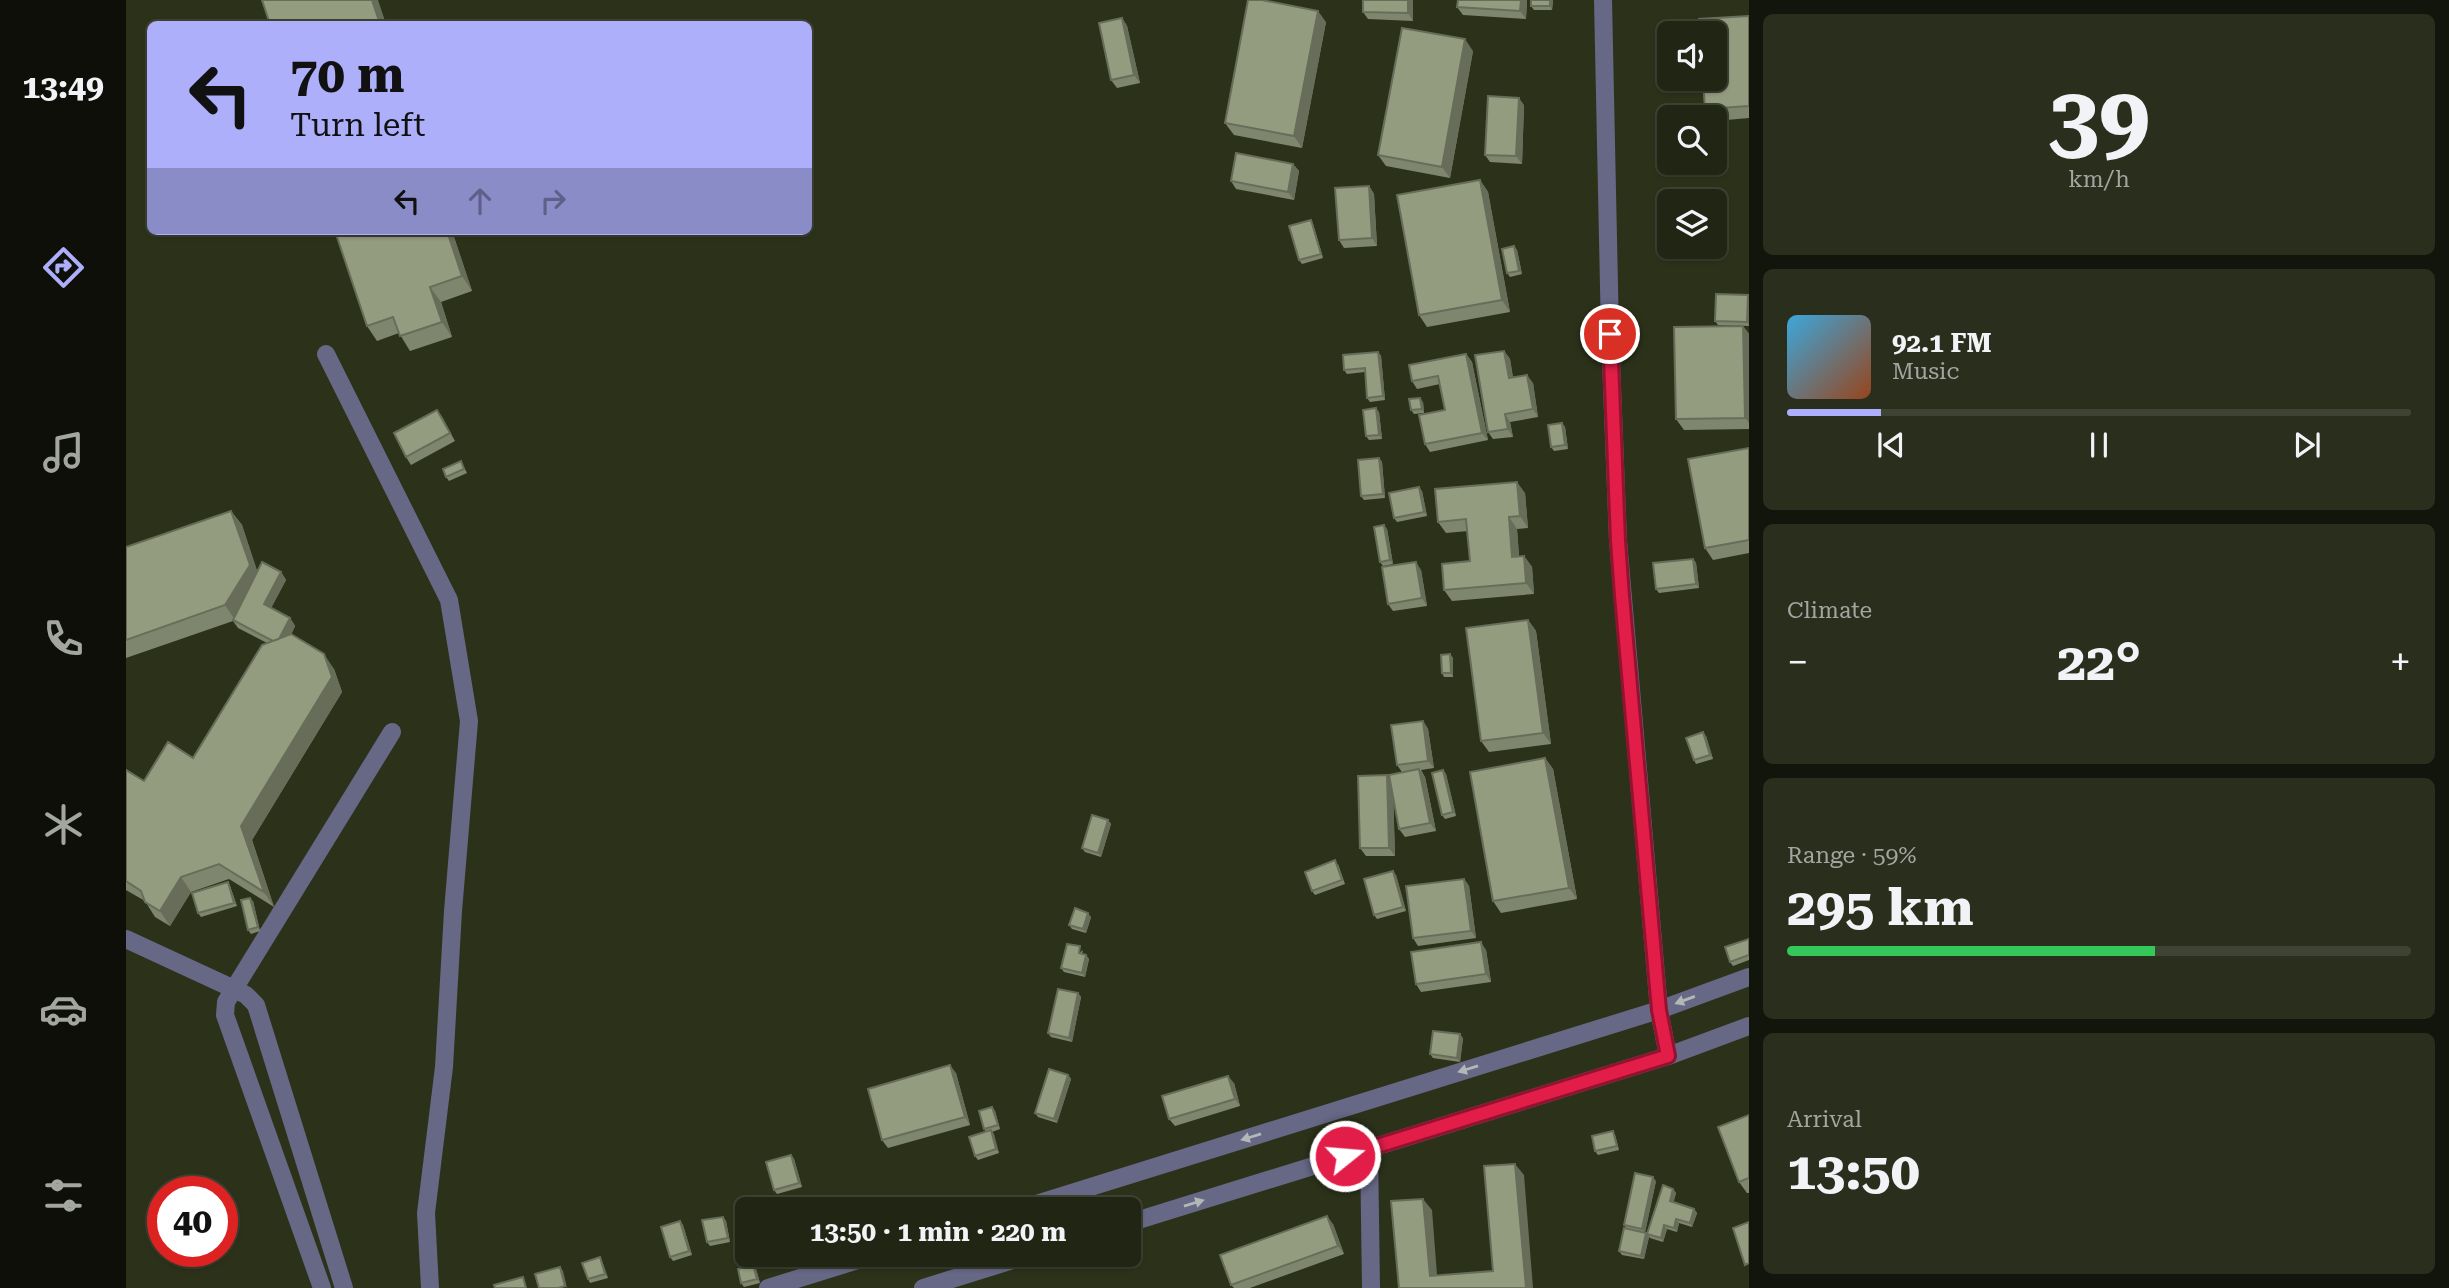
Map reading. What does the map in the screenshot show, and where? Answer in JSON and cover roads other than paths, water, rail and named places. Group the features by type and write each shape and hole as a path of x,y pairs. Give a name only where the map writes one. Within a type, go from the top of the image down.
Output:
{"street":[{"path":"1603,0 1610,334 1618,541 1659,1010 1668,1056"},
{"path":"326,354 449,600 469,721 453,911 444,1067 426,1213 430,1288"},
{"path":"322,1288 225,1015 226,1002 391,732"},
{"path":"126,939 246,995 256,1005 344,1288"},
{"path":"1059,1197 1659,1010 1749,977"},
{"path":"1141,1219 1668,1056 1749,1026"},
{"path":"1369,1148 1371,1288"},
{"path":"768,1288 835,1267"},
{"path":"923,1288 990,1267"}]}
